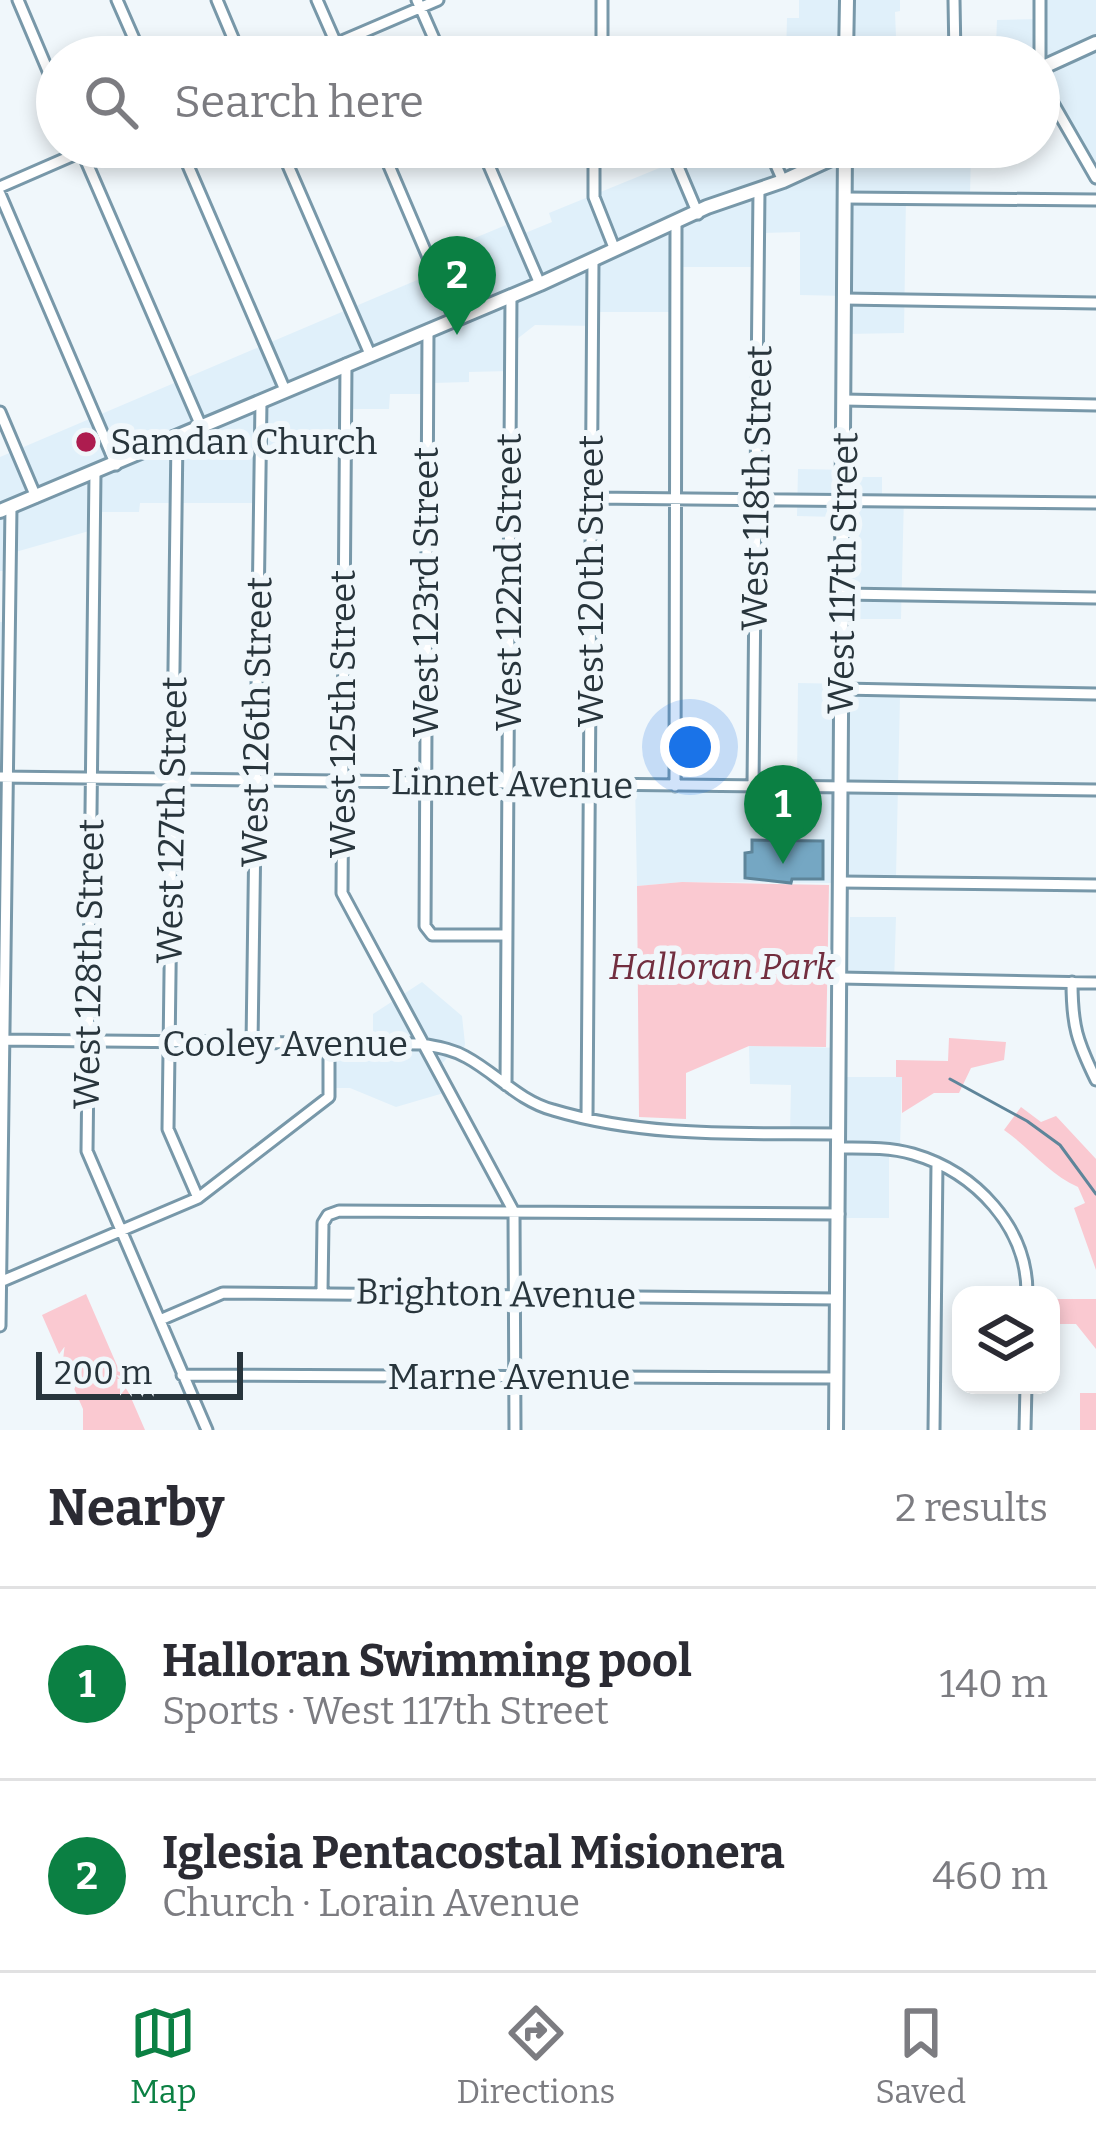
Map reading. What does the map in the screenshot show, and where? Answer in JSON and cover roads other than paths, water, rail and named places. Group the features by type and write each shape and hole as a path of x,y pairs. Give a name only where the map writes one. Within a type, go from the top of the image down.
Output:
{"main road":[{"path":"846,36 847,0"},
{"path":"1060,59 1096,43"},
{"path":"5,509 810,168"},
{"name":"West 117th Street","path":"836,1430 847,168"}],"street":[{"path":"18,0 36,42"},
{"path":"118,0 133,36"},
{"path":"218,0 233,36"},
{"path":"317,0 333,36"},
{"path":"352,36 418,4 438,0"},
{"path":"602,0 602,36"},
{"path":"954,0 955,36"},
{"path":"1040,0 1040,36"},
{"path":"418,4 432,36"},
{"path":"1060,115 1096,178"},
{"path":"45,168 0,190 116,465"},
{"path":"93,168 201,426"},
{"path":"189,168 285,390"},
{"path":"289,168 370,354"},
{"path":"390,168 454,318"},
{"path":"490,168 540,284"},
{"path":"594,168 594,196 615,250"},
{"path":"679,168 698,214"},
{"path":"777,168 783,181"},
{"name":"West 118th Street","path":"753,786 759,190"},
{"path":"845,198 1096,200"},
{"path":"675,786 676,224"},
{"name":"West 120th Street","path":"587,1117 593,260"},
{"name":"West 122nd Street","path":"506,1085 511,295"},
{"path":"844,299 1096,303"},
{"name":"West 123rd Street","path":"428,329 424,926 432,934 506,935"},
{"name":"West 125th Street","path":"346,364 342,893 514,1212"},
{"path":"844,400 1096,405"},
{"name":"West 126th Street","path":"252,1044 261,401"},
{"path":"0,412 36,497"},
{"name":"West 127th Street","path":"177,437 167,1130 198,1198"},
{"name":"West 128th Street","path":"95,473 86,1151 207,1430"},
{"path":"592,498 1096,503"},
{"path":"0,1326 5,509"},
{"path":"843,594 1096,598"},
{"path":"842,689 1096,694"},
{"name":"Linnet Avenue","path":"4,777 1096,790"},
{"path":"841,882 1096,886"},
{"path":"840,978 1096,982"},
{"path":"1072,982 1072,1025 1094,1073"},
{"name":"Cooley Avenue","path":"2,1040 422,1044 453,1050 552,1110 666,1133 838,1141 937,1163"},
{"path":"0,1282 198,1198 328,1097 328,1046"},
{"path":"934,1430 937,1163 962,1174 1000,1214 1015,1240 1025,1286"},
{"path":"322,1292 323,1223 339,1211 838,1214"},
{"path":"514,1212 515,1430"},
{"name":"Brighton Avenue","path":"160,1319 223,1293 838,1299"},
{"name":"Marne Avenue","path":"182,1375 837,1378"},
{"path":"1025,1394 1025,1430"}],"water":[{"path":"752,840 823,841 823,879 792,879 791,883 745,878 745,853 752,852"}],"waterway":[{"path":"950,1079 1027,1121 1060,1145 1096,1194"}],"place":[{"name":"Iglesia Pentacostal Misionera","path":"457,335"},
{"name":"Samdan Church","path":"86,442"},
{"name":"Halloran Swimming pool","path":"783,864"}],"park label":[{"name":"Halloran Park","path":"722,967"}]}
